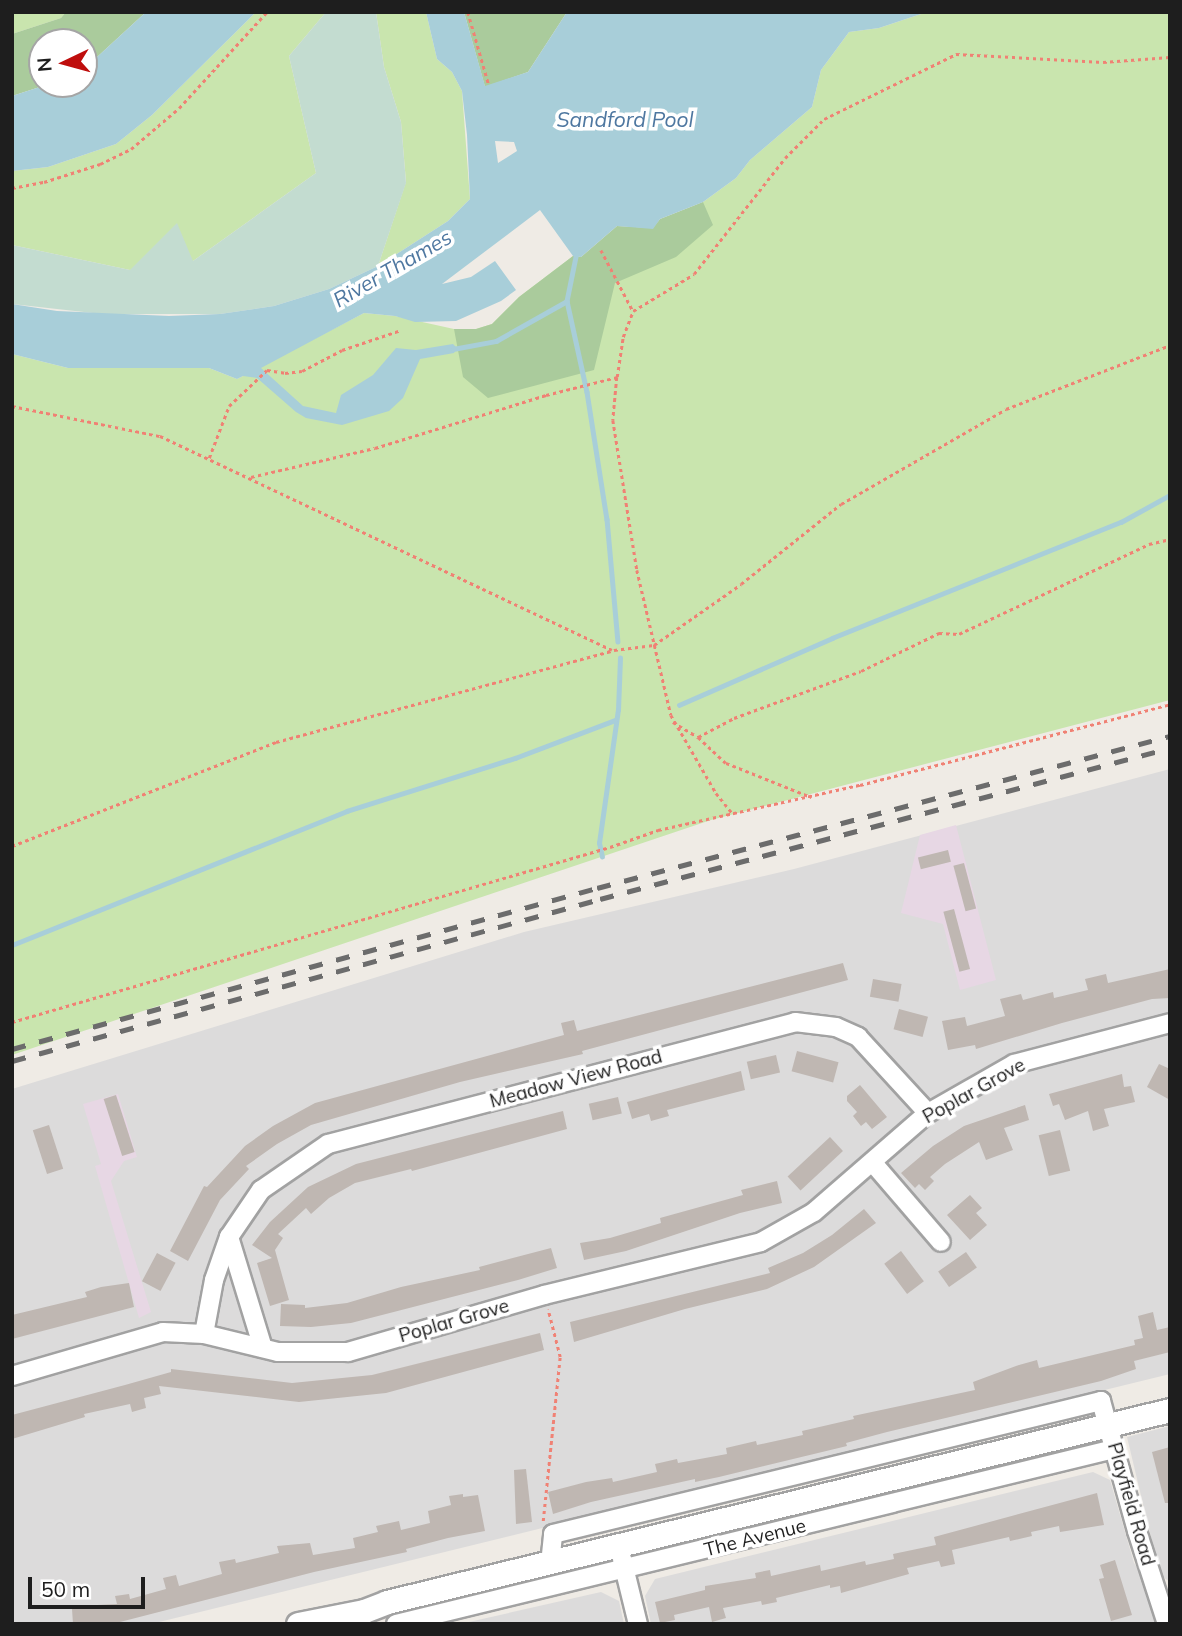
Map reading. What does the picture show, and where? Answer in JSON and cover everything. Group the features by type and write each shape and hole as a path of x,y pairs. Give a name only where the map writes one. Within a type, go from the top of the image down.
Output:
{"street":[{"name":"Meadow View Road","path":"204,1335 214,1280 229,1237 261,1190 328,1144 795,1022 836,1027 858,1037 928,1113"},
{"name":"Poplar Grove","path":"12,1376 148,1334 204,1335 263,1348 305,1353 348,1352 544,1295 761,1242 814,1212 928,1113 1014,1064 1170,1023"},
{"path":"873,1163 941,1242"},
{"path":"229,1237 263,1348"},
{"path":"550,1564 553,1534 1101,1401 1108,1425"},
{"name":"The Avenue","path":"298,1624 366,1617 550,1564 1170,1410"},
{"name":"Playfield Road","path":"1108,1425 1165,1601 1167,1624"},
{"name":"The Avenue","path":"396,1624 1114,1449"},
{"path":"619,1547 638,1624"}],"path":[{"path":"12,188 44,182 89,168 131,149 179,108 267,12"},
{"path":"468,12 489,85"},
{"path":"733,815 716,793 673,722 637,570 613,419 623,337 634,311 694,274 785,158 824,118 956,54 1103,62 1170,57"},
{"path":"601,250 634,311"},
{"path":"209,458 229,406 256,383 267,369 302,371 342,350 401,330"},
{"path":"12,846 276,742 614,650 654,645 741,584 841,504 1006,409 1170,345"},
{"path":"251,477 375,448 617,377"},
{"path":"12,406 160,436 614,650"},
{"path":"698,737 734,718 861,671 939,633 959,634 1149,544 1170,539"},
{"path":"12,1022 610,847 657,830 811,797 1170,704"},
{"path":"673,722 698,737 726,763 811,797"},
{"path":"542,1529 560,1357 544,1295"}],"shaded area":[{"path":"1170,769 1170,1374 151,1624 12,1624 12,1089 524,932 794,869"},
{"path":"956,825 996,980 960,990 943,924 901,913 920,835"},
{"path":"118,1094 137,1157 124,1161 111,1181 151,1312 139,1318 95,1166 101,1164 83,1104"},
{"path":"1170,1426 1170,1582 1160,1575 1127,1437"},
{"path":"1093,1472 1110,1480 1134,1563 1170,1614 1170,1624 651,1624 645,1596 655,1579"},
{"path":"601,1592 619,1601 624,1624 460,1624"}],"green space":[{"path":"12,12 66,12 61,18 12,34"},
{"path":"66,12 146,12 98,56 98,28 30,28 61,18"},
{"path":"256,12 326,12 289,56 316,173 193,261 130,270 12,245 12,171 48,167 116,144 152,115"},
{"path":"326,12 376,12 384,67 401,122 406,183 378,266 329,289 274,306 220,314 102,314 12,304 12,245 130,270 177,223 193,261 316,173 289,56"},
{"path":"376,12 426,12 437,59 452,72 462,91 470,199 448,221 378,266 406,182 401,122 384,67"},
{"path":"464,12 567,12 528,72 485,87"},
{"path":"927,12 1170,12 1170,700 711,820 12,1055 12,354 68,368 209,368 237,379 364,313 395,316 454,329 476,329 492,324 519,297 573,256 581,257 703,202 736,178 750,160 812,107 821,70 849,32 879,28"},
{"path":"28,29 28,91 12,96 12,34"},
{"path":"703,202 713,225 676,257 615,283 594,370 488,398 463,377 454,329 476,329 492,324 519,297 573,256 581,257 617,226 653,228 660,219"}],"water":[{"path":"146,12 256,12 152,115 116,144 48,167 12,171 12,96 28,91 28,98 98,98 98,56"},
{"path":"426,12 464,12 485,86 528,72 567,12 927,12 879,28 849,32 821,70 812,107 750,160 736,178 703,202 660,219 653,229 617,226 581,257 573,256 540,210 442,284 471,277 495,261 516,290 501,301 456,321 415,322 395,316 364,313 261,368 303,406 336,413 341,395 373,375 396,348 416,350 453,344 457,348 454,353 420,359 403,398 389,411 342,425 306,418 257,378 243,376 237,379 209,368 68,368 12,354 12,304 57,311 169,316 220,314 274,306 329,289 378,266 448,221 470,199 467,135 462,91 452,72 437,59","holes":["495,141 514,142 517,151 498,163"]}],"building":[{"path":"948,850 951,862 921,869 918,857"},
{"path":"964,863 976,908 966,911 953,866"},
{"path":"954,909 970,969 959,972 943,912"},
{"path":"843,963 848,980 582,1051 583,1054 460,1082 311,1125 246,1166 249,1169 220,1200 188,1261 170,1251 204,1186 207,1187 245,1146 273,1126 315,1103 564,1035 561,1023 574,1020 577,1031"},
{"path":"1170,969 1170,998 1152,999 976,1049 975,1045 948,1050 942,1021 965,1017 967,1026 1005,1016 1000,999 1021,994 1023,1000 1053,992 1054,998 1088,990 1085,979 1106,974 1108,983"},
{"path":"873,979 902,984 898,1002 870,997"},
{"path":"899,1009 928,1017 923,1037 894,1029"},
{"path":"797,1051 839,1062 833,1082 792,1071"},
{"path":"776,1055 780,1073 751,1079 747,1062"},
{"path":"1159,1064 1170,1069 1170,1100 1147,1087"},
{"path":"741,1071 745,1090 667,1110 669,1116 651,1121 649,1114 632,1119 627,1102"},
{"path":"1122,1074 1124,1087 1131,1086 1135,1102 1104,1109 1109,1126 1093,1131 1088,1111 1065,1120 1059,1104 1053,1106 1049,1094"},
{"path":"860,1085 887,1117 872,1129 866,1122 861,1126 853,1116 857,1112 847,1101 847,1096"},
{"path":"116,1095 135,1152 122,1156 104,1099"},
{"path":"618,1097 622,1114 593,1120 589,1104"},
{"path":"1025,1105 1029,1120 1004,1128 1013,1150 986,1160 979,1142 930,1177 934,1181 925,1190 919,1184 915,1188 901,1173 933,1146 964,1126"},
{"path":"563,1111 567,1129 412,1171 411,1169 355,1183 329,1198 311,1214 306,1208 278,1234 283,1238 275,1250 289,1300 270,1306 257,1263 272,1258 252,1245 270,1222 308,1187 356,1164"},
{"path":"49,1125 63,1169 47,1174 33,1130"},
{"path":"1060,1130 1070,1171 1049,1176 1039,1135"},
{"path":"830,1137 843,1151 801,1190 788,1177"},
{"path":"777,1181 782,1203 740,1213 626,1251 584,1260 580,1243 610,1238 661,1223 660,1218 743,1195 741,1190"},
{"path":"970,1195 982,1208 976,1213 987,1225 970,1240 947,1215"},
{"path":"864,1209 876,1223 814,1267 767,1289 685,1309 574,1342 570,1322 770,1273 768,1268 803,1253 832,1235"},
{"path":"551,1248 557,1268 518,1280 351,1323 311,1327 280,1326 281,1304 305,1305 305,1308 347,1303 401,1287 480,1270 479,1267"},
{"path":"901,1251 924,1281 907,1294 884,1264"},
{"path":"966,1252 977,1268 949,1287 938,1272"},
{"path":"157,1253 176,1263 161,1291 142,1281"},
{"path":"129,1283 134,1307 12,1339 12,1315 87,1297 85,1292 101,1287"},
{"path":"1153,1312 1157,1330 1170,1327 1170,1352 1134,1361 1136,1369 1101,1381 887,1432 846,1443 847,1446 719,1477 695,1482 695,1479 591,1502 553,1514 548,1492 586,1482 612,1478 613,1482 657,1472 655,1464 677,1459 678,1463 727,1454 726,1448 756,1441 757,1445 803,1435 802,1431 854,1419 853,1416 975,1390 973,1382 1037,1360 1039,1368 1135,1345 1134,1340 1143,1338 1138,1316"},
{"path":"540,1333 544,1350 386,1393 299,1402 159,1386 161,1394 144,1398 146,1408 132,1412 130,1404 84,1414 85,1417 12,1439 12,1415 171,1372 171,1369 292,1383 372,1375"},
{"path":"1170,1447 1170,1503 1165,1503 1152,1452"},
{"path":"526,1469 532,1522 516,1524 514,1470"},
{"path":"1097,1493 1104,1525 1060,1532 1059,1526 1031,1532 1032,1536 1010,1541 1009,1537 952,1550 955,1564 941,1567 939,1561 907,1568 909,1574 841,1593 840,1586 830,1588 830,1585 776,1598 777,1602 762,1605 761,1601 723,1608 726,1618 712,1622 709,1607 674,1615 675,1620 660,1623 655,1602 705,1590 705,1586 756,1578 755,1573 770,1570 771,1576 820,1565 821,1571 865,1561 866,1565 894,1559 893,1554 936,1545 934,1537"},
{"path":"463,1494 463,1497 478,1495 485,1531 448,1538 406,1549 407,1552 314,1572 120,1622 73,1624 72,1609 77,1606 117,1604 115,1596 129,1594 130,1599 166,1589 163,1578 176,1575 179,1586 222,1574 219,1562 235,1559 236,1563 279,1553 277,1546 310,1543 313,1555 355,1548 353,1538 378,1532 376,1526 399,1521 401,1530 430,1523 428,1511 451,1505 449,1496"},
{"path":"1115,1560 1132,1615 1111,1621 1099,1579 1104,1578 1100,1565"}],"waterway":[{"path":"577,252 567,301 587,392 607,519 618,642"},
{"path":"453,349 496,341 567,301"},
{"path":"679,705 832,638 1121,522 1170,495"},
{"path":"602,857 599,843 618,710 620,658"},
{"path":"12,945 347,811 515,758 615,720"}],"railway":[{"path":"12,1049 597,888 1170,736"},
{"path":"12,1061 600,899 1170,748"}],"water label":[{"name":"Sandford Pool","path":"625,119"},
{"name":"River Thames","path":"392,268"}]}
